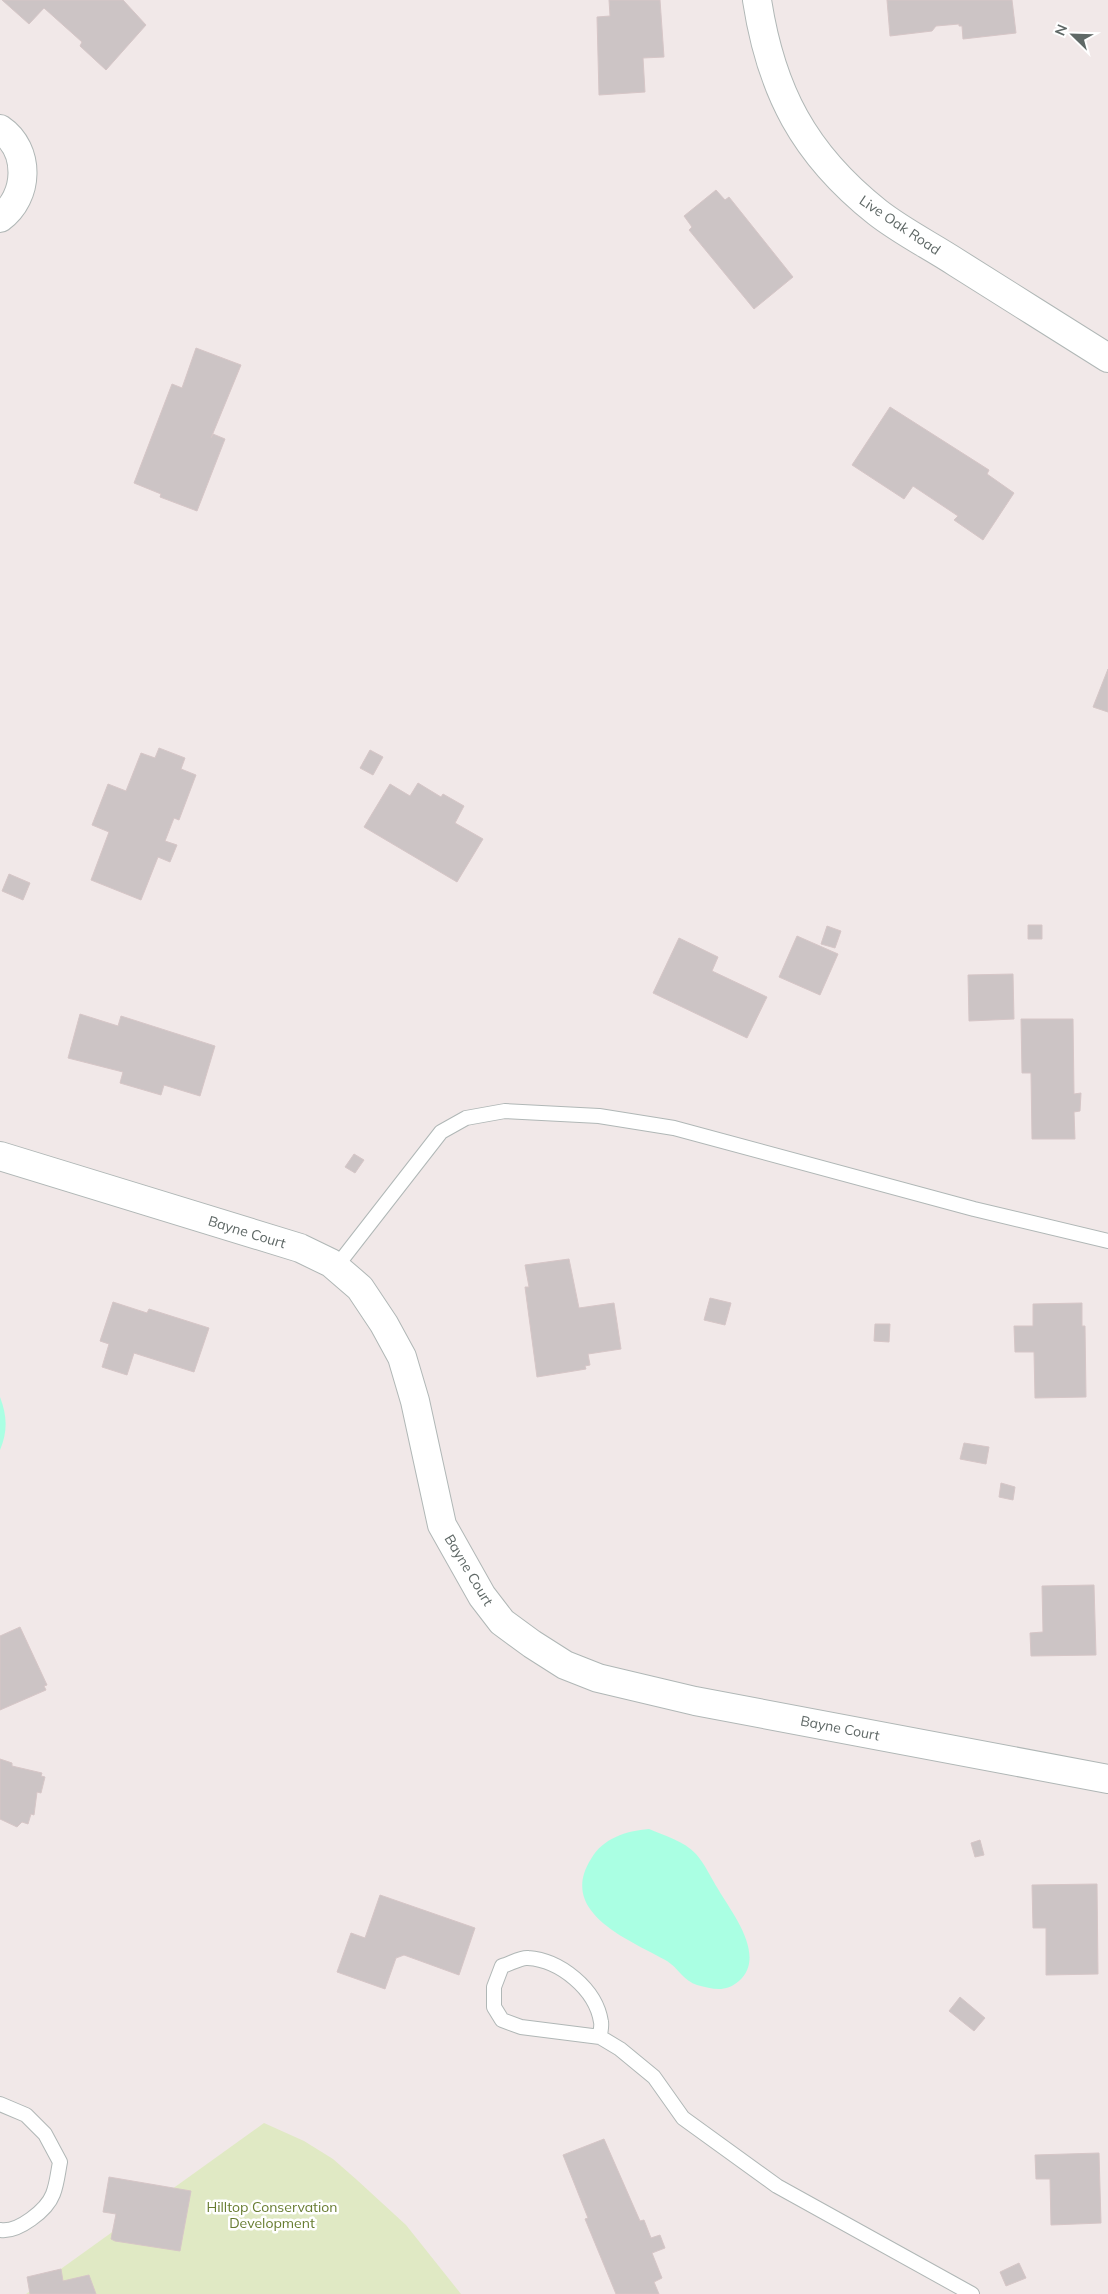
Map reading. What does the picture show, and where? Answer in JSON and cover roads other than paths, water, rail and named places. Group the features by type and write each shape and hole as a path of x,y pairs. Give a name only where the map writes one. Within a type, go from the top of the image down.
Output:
{"street":[{"name":"Live Oak Road","path":"757,0 772,69 788,106 814,150 840,181 878,213 1108,358"},
{"path":"0,129 17,148 21,157 23,178 18,199 0,218"},
{"name":"Bayne Court","path":"0,1156 300,1248 336,1267 360,1288 384,1324 402,1357 416,1401 442,1525 482,1596 502,1622 565,1665 598,1678 695,1701 1108,1779"}],"lane":[{"path":"336,1267 441,1132 466,1118 505,1111 599,1116 674,1128 974,1209 1108,1241"},
{"path":"600,2037 601,2021 589,1994 571,1975 548,1962 526,1958 502,1966 494,1987 494,2007 502,2020 521,2027 600,2037 620,2048 654,2077 683,2118 777,2186 972,2294"},
{"path":"0,2104 26,2114 46,2134 60,2162 53,2195 33,2219 6,2231 0,2230"}],"park label":[{"name":"Hilltop Conservation Development","path":"272,2216"}]}
